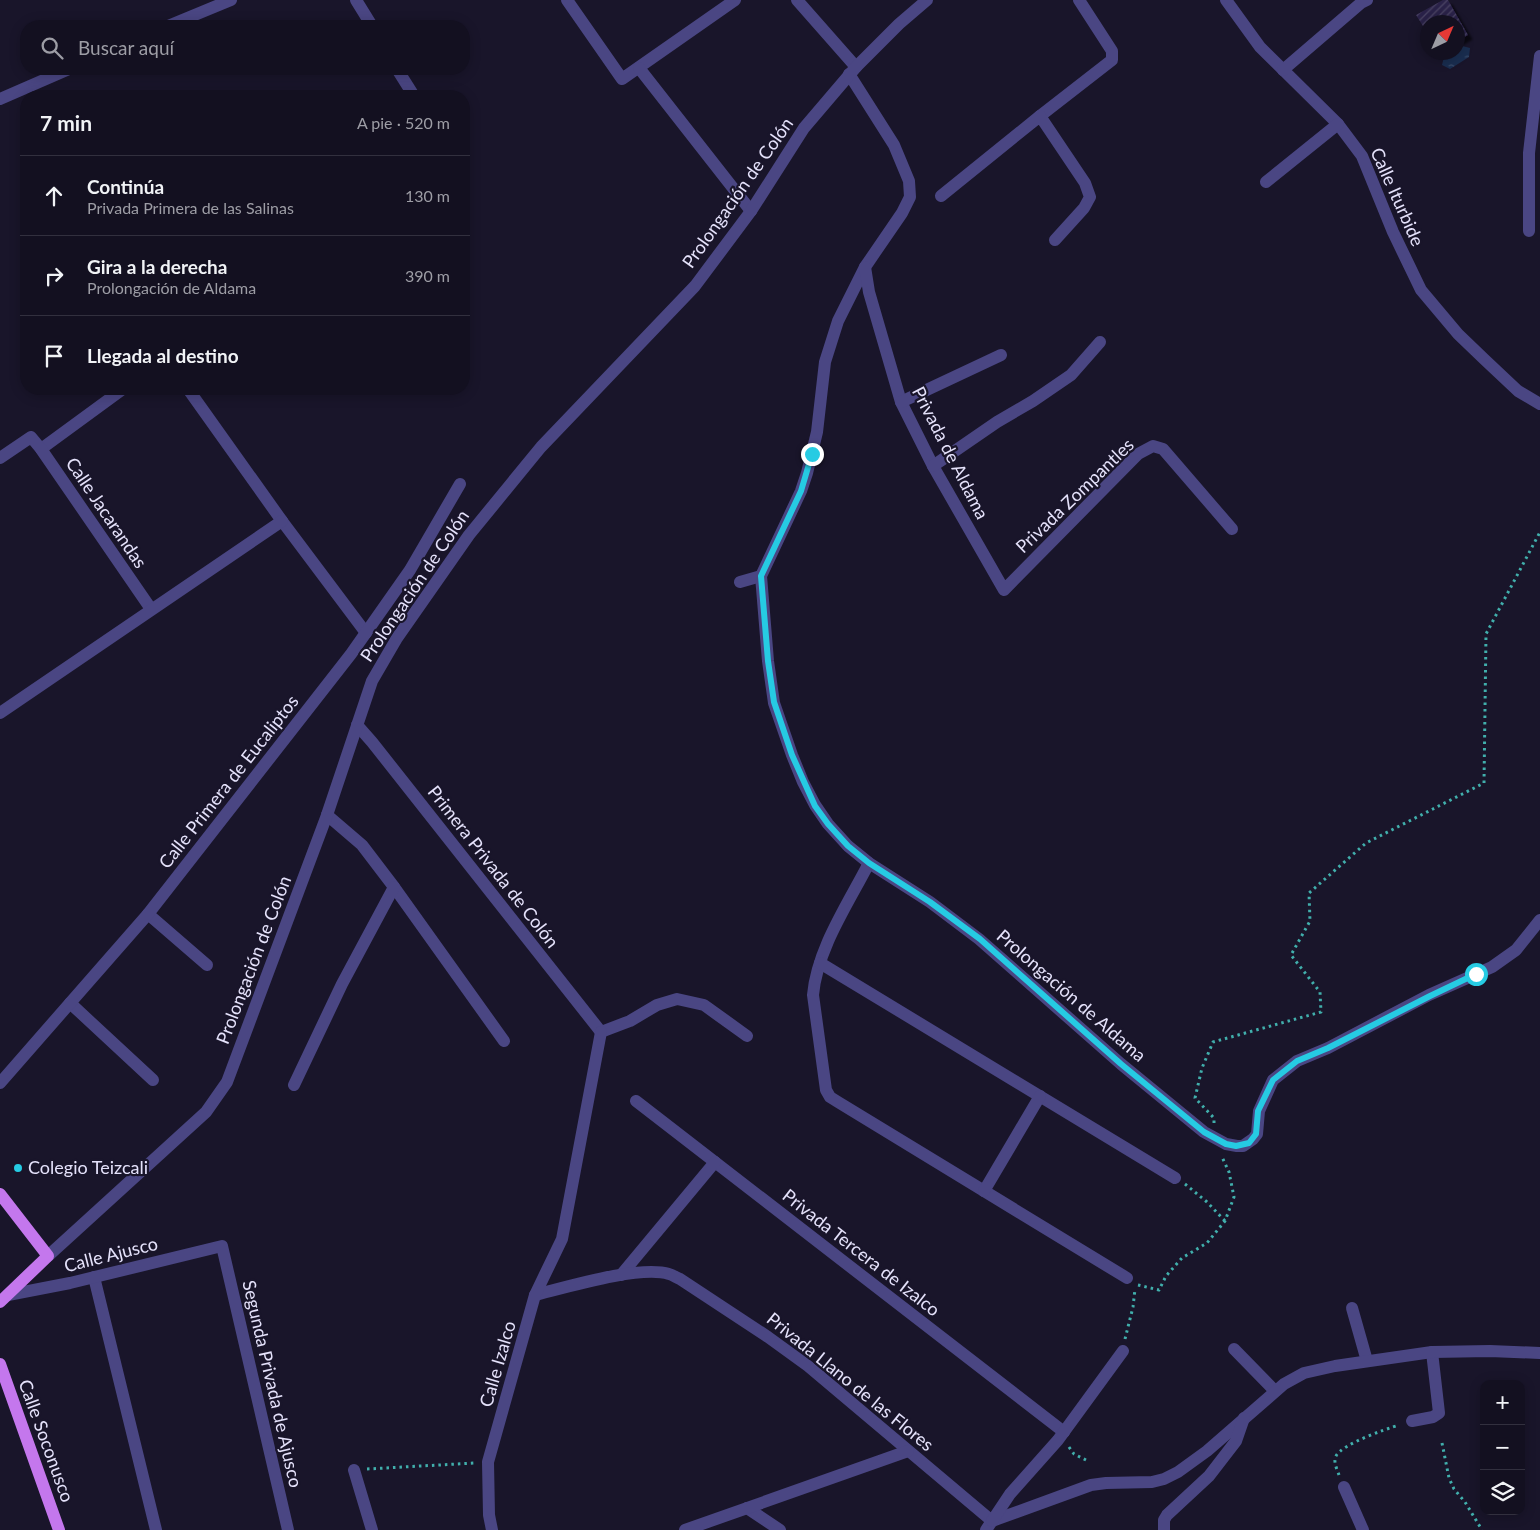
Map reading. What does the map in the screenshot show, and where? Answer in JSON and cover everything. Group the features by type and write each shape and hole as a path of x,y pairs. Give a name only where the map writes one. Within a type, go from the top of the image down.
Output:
{"main road":[{"path":"0,1194 48,1256"},
{"name":"Calle Ajusco","path":"4,1299 48,1256"},
{"name":"Calle Soconusco","path":"0,1364 59,1530"}],"street":[{"path":"179,20 205,5 231,0"},
{"path":"356,0 368,20"},
{"path":"567,0 622,79 735,0"},
{"path":"740,582 761,576 801,491 817,432 825,362 830,342 838,321 865,267 907,204 910,190 904,167 894,145 852,70 798,0"},
{"name":"Prolongación de Colón","path":"48,1256 206,1112 227,1082 327,815 372,681 397,638 469,535 541,447 695,286 751,211 804,128 852,70 899,24 927,0"},
{"path":"941,196 1112,60 1112,51 1079,0"},
{"name":"Calle Iturbide","path":"1226,0 1260,47 1338,124 1362,156 1393,232 1421,290 1458,334 1484,359 1518,391 1540,404"},
{"path":"1283,70 1361,3 1368,0"},
{"path":"1529,231 1529,153 1540,56"},
{"path":"639,68 751,211"},
{"path":"21,90 55,75"},
{"path":"401,75 410,90"},
{"path":"0,99 20,90"},
{"path":"1040,116 1085,183 1090,197 1084,208 1055,240"},
{"path":"1266,182 1338,124"},
{"name":"Privada de Aldama","path":"865,267 869,292 902,402 933,466 1004,590"},
{"path":"933,466 1070,375 1100,342"},
{"path":"902,402 1001,355"},
{"path":"41,448 116,395"},
{"path":"192,395 282,521 366,633"},
{"name":"Calle Jacarandas","path":"0,458 31,437 41,448 151,609"},
{"name":"Privada Zompantles","path":"1004,590 1138,454 1153,446 1162,449 1232,529"},
{"name":"Calle Primera de Eucaliptos","path":"0,1082 148,914 366,633 410,570 460,484"},
{"path":"0,712 282,521"},
{"name":"Prolongación de Aldama","path":"761,576 770,680 774,702 792,755 811,798 828,824 848,846 869,863 930,902 980,939 1121,1064 1214,1138 1226,1144 1236,1146 1249,1143 1256,1134 1258,1111 1273,1080 1297,1061 1328,1048 1492,967 1516,950 1540,920"},
{"name":"Primera Privada de Colón","path":"357,725 601,1032"},
{"path":"327,815 362,845 504,1041"},
{"path":"869,863 828,943 815,979 813,995 824,1083 830,1097 1126,1278"},
{"path":"294,1086 342,984 394,887"},
{"path":"148,914 207,965"},
{"path":"820,963 1176,1178"},
{"path":"601,1032 630,1021 657,1005 677,999 704,1004 747,1036"},
{"path":"70,1003 153,1080"},
{"name":"Calle Izalco","path":"492,1530 489,1515 488,1462 535,1295 562,1239 601,1032"},
{"path":"984,1191 1040,1096"},
{"name":"Privada Tercera de Izalco","path":"636,1101 1064,1438"},
{"path":"535,1295 621,1275 715,1162"},
{"name":"Calle Ajusco","path":"4,1299 222,1246"},
{"name":"Segunda Privada de Ajusco","path":"222,1246 288,1530"},
{"name":"Privada Llano de las Flores","path":"621,1275 670,1274 690,1284 808,1366 908,1451 989,1525"},
{"path":"94,1277 156,1530"},
{"path":"1352,1308 1367,1361"},
{"path":"1234,1349 1275,1391"},
{"path":"989,1525 1010,1494 1050,1450 1064,1438 1123,1351"},
{"path":"989,1525 1091,1485 1146,1483 1164,1479 1192,1462 1275,1391 1304,1373 1367,1361 1432,1352 1490,1351 1540,1353"},
{"path":"1412,1421 1436,1417 1439,1414 1432,1352"},
{"path":"1164,1530 1164,1520 1167,1515 1209,1476 1236,1441 1244,1418"},
{"path":"685,1530 908,1451"},
{"path":"354,1470 372,1530"},
{"path":"1344,1487 1363,1530"},
{"path":"747,1508 780,1530"}],"path":[{"path":"1123,1351 1136,1284 1159,1290 1166,1276 1182,1258 1207,1243 1225,1221 1234,1197 1229,1172 1214,1138 1214,1118 1195,1098 1202,1068 1214,1042 1321,1012 1320,992 1291,955 1310,922 1309,894 1366,843 1484,782 1486,634 1540,532"},
{"path":"1176,1178 1194,1190 1225,1221"},
{"path":"1344,1487 1334,1462 1335,1456 1340,1451 1374,1433 1412,1421"},
{"path":"1064,1438 1074,1454 1088,1462"},
{"path":"1442,1443 1452,1484 1471,1510 1482,1530"},
{"path":"354,1470 488,1462"}],"water":[{"path":"1465,47 1470,48 1469,57 1465,60"},
{"path":"1443,60 1464,60 1450,69 1442,65"}],"building":[{"path":"1443,0 1448,0 1457,15 1420,15 1420,21 1416,15"}],"place":[{"name":"Colegio Teizcali","path":"18,1168"}],"route":[{"path":"812,454 801,491 761,576 768,661 774,702 792,755 815,806 848,846 869,863 913,890 980,939 1121,1064 1204,1132 1226,1144 1242,1146 1249,1143 1256,1134 1258,1111 1273,1080 1297,1061 1328,1048 1476,974"}]}
